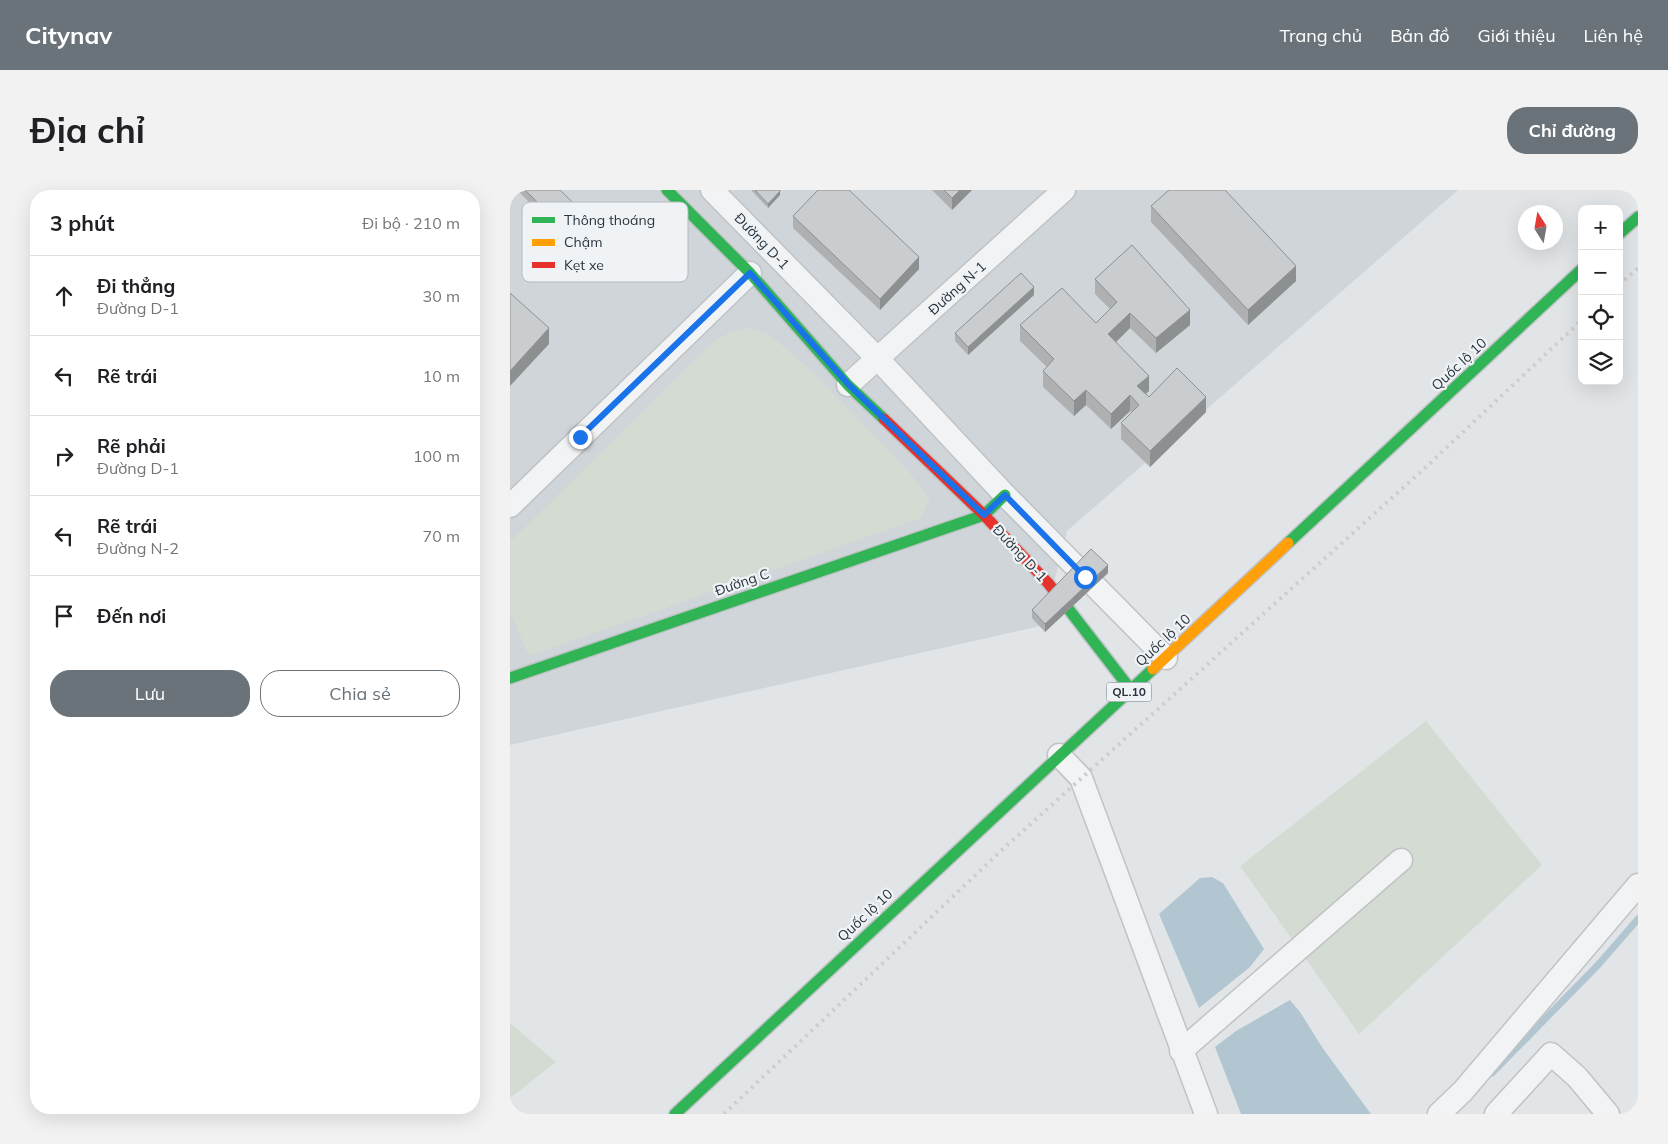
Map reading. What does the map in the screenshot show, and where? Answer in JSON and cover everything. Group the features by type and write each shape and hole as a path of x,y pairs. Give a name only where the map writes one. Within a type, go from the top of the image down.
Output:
{"main road":[{"name":"Đường D-1","path":"667,190 679,202"},
{"name":"Đường D-1","path":"688,211 750,273 848,384 984,515 1048,583 1131,690"},
{"path":"1623,230 1638,217"},
{"name":"Quốc lộ 10","path":"675,1114 1578,273"},
{"path":"984,515 1005,495"},
{"name":"Đường C","path":"510,678 984,515"}],"street":[{"name":"Đường D-1","path":"712,190 878,359 1005,495 1166,658"},
{"name":"Đường N-1","path":"848,384 1064,190"},
{"path":"510,506 750,273"},
{"path":"1059,755 1081,778 1206,1114"},
{"path":"1182,1051 1401,860"},
{"path":"1439,1114 1463,1092 1638,885"},
{"path":"1496,1114 1551,1054 1577,1077 1608,1114"}],"shaded area":[{"path":"510,190 1458,190 1067,531 1046,614 1040,626 510,745"},
{"path":"750,328 770,335 813,372 910,473 930,499 921,518 529,656 510,612 510,542 712,343 730,332"},
{"path":"1426,721 1542,865 1359,1034 1240,866"},
{"path":"510,1023 556,1062 510,1098"}],"water":[{"path":"1212,877 1223,883 1264,949 1250,967 1199,1008 1159,914 1200,878"},
{"path":"1290,1000 1371,1114 1241,1114 1215,1047 1236,1031"}],"building":[{"path":"525,190 560,190 572,202 537,202"},
{"path":"755,190 780,190 780,191 768,204"},
{"path":"818,190 849,190 919,257 880,299 793,216"},
{"path":"944,190 960,190 952,198"},
{"path":"1169,190 1225,190 1296,266 1248,310 1151,206"},
{"path":"1132,245 1190,310 1156,338 1130,313 1108,334 1149,376 1137,386 1149,397 1177,368 1206,397 1150,451 1121,423 1139,405 1130,395 1111,414 1086,390 1074,401 1043,371 1054,359 1020,325 1062,288 1096,323 1117,302 1095,279"},
{"path":"1021,273 1034,287 968,347 955,333"},
{"path":"510,293 549,328 510,371"},
{"path":"1091,549 1108,565 1045,624 1032,610"}],"waterway":[{"path":"1492,1073 1598,965 1638,919"}],"railway":[{"path":"1623,281 1638,268"},
{"path":"724,1114 1003,849 1425,468 1578,324"}],"traffic: fast":[{"path":"667,190 679,202"},
{"path":"688,211 750,273 848,385 884,419"},
{"path":"1623,230 1638,217"},
{"path":"1288,543 1578,273"},
{"path":"510,678 984,515 1005,495"},
{"path":"1060,598 1131,690"},
{"path":"675,1114 1153,669"}],"traffic: slow":[{"path":"1153,669 1288,543"}],"traffic: jam":[{"path":"884,419 984,515 1060,598"}],"route":[{"path":"580,437 750,273 848,384 984,515 1005,495 1085,577"}]}
